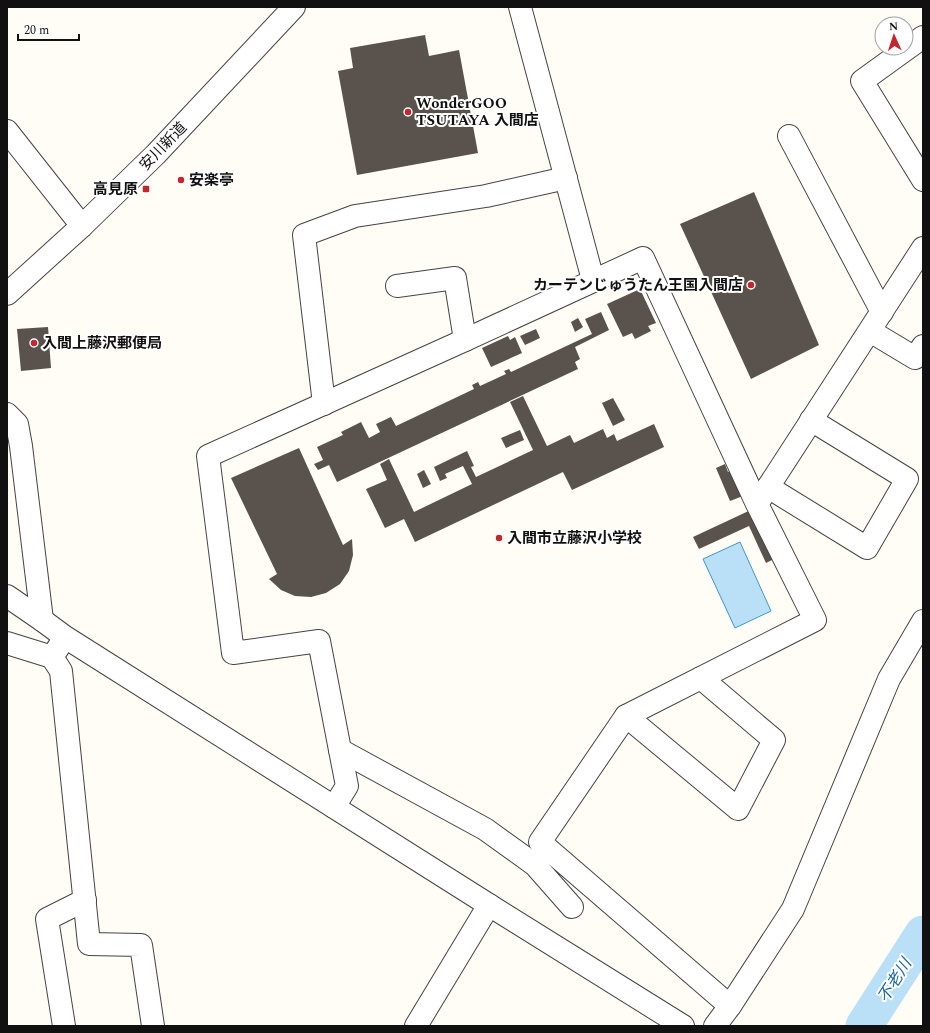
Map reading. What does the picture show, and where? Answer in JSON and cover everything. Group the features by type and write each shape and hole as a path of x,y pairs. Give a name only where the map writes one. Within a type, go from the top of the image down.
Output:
{"street":[{"name":"安川新道","path":"7,294 82,226 156,154 294,7"},
{"path":"520,7 593,280"},
{"path":"923,37 862,81 923,180"},
{"path":"7,131 82,226"},
{"path":"789,136 882,312"},
{"path":"324,404 304,235 355,216 486,196 566,178"},
{"path":"763,495 923,248"},
{"path":"334,807 347,786 319,641 232,653 208,456 643,258 763,495 815,620 626,716 540,842 730,1006"},
{"path":"397,286 455,278 465,340"},
{"path":"870,331 915,358 923,346"},
{"path":"7,414 17,424 21,446 42,620"},
{"path":"763,495 867,548 907,479 812,420"},
{"path":"7,596 65,637 683,1026"},
{"path":"716,1026 793,909 889,678 923,621"},
{"path":"52,657 65,637"},
{"path":"7,643 52,657 60,671 89,944 140,945 153,1026"},
{"path":"626,716 738,809 774,740 701,678"},
{"path":"340,750 485,829 535,865 572,907"},
{"path":"64,1026 47,919 85,900"},
{"path":"416,1026 489,905"}],"water":[{"path":"740,542 771,611 735,628 703,559"}],"building":[{"name":"WonderGOO TSUTAYA 入間店","path":"425,35 429,56 459,50 478,153 357,175 338,71 353,68 350,48"},
{"name":"カーテンじゅうたん王国入間店","path":"754,192 819,345 751,379 680,224"},
{"path":"640,289 656,323 648,326 651,331 635,339 632,333 623,337 607,304"},
{"path":"601,312 609,330 575,347 580,359 575,362 578,369 337,482 329,465 318,470 314,464 323,460 317,447 343,435 341,432 361,422 369,438 380,432 376,424 391,417 396,426 474,389 472,385 478,382 480,386 506,374 504,371 509,369 511,372 592,334 585,319"},
{"path":"578,318 583,327 575,332 571,322"},
{"path":"48,327 51,368 21,371 17,329"},
{"path":"536,329 540,338 525,345 520,336"},
{"path":"508,336 510,340 515,337 522,353 491,367 482,348"},
{"path":"523,396 547,446 570,435 574,443 603,429 607,438 614,434 617,441 654,424 664,447 572,490 563,472 415,542 404,519 385,528 366,489 387,480 380,464 389,459 414,512 472,484 463,466 445,474 447,478 440,481 434,467 467,451 474,466 471,467 476,477 533,450 510,402"},
{"path":"613,398 625,420 613,426 602,403"},
{"path":"520,430 524,440 506,448 501,438"},
{"path":"299,448 343,545 352,539 353,555 349,571 340,584 326,593 311,597 295,596 281,590 269,579 277,574 231,478"},
{"path":"725,464 728,472 732,470 743,496 730,501 716,468"},
{"path":"424,470 431,484 423,488 417,474"},
{"path":"755,508 778,557 766,563 749,526 699,549 693,537"}],"waterway":[{"name":"不老川","path":"864,1026 923,934"}],"place":[{"name":"WonderGOO TSUTAYA 入間店","path":"408,112"},
{"name":"安楽亭","path":"181,180"},
{"name":"高見原","path":"146,189"},
{"name":"カーテンじゅうたん王国入間店","path":"751,285"},
{"name":"入間上藤沢郵便局","path":"34,343"},
{"name":"入間市立藤沢小学校","path":"499,538"}]}
